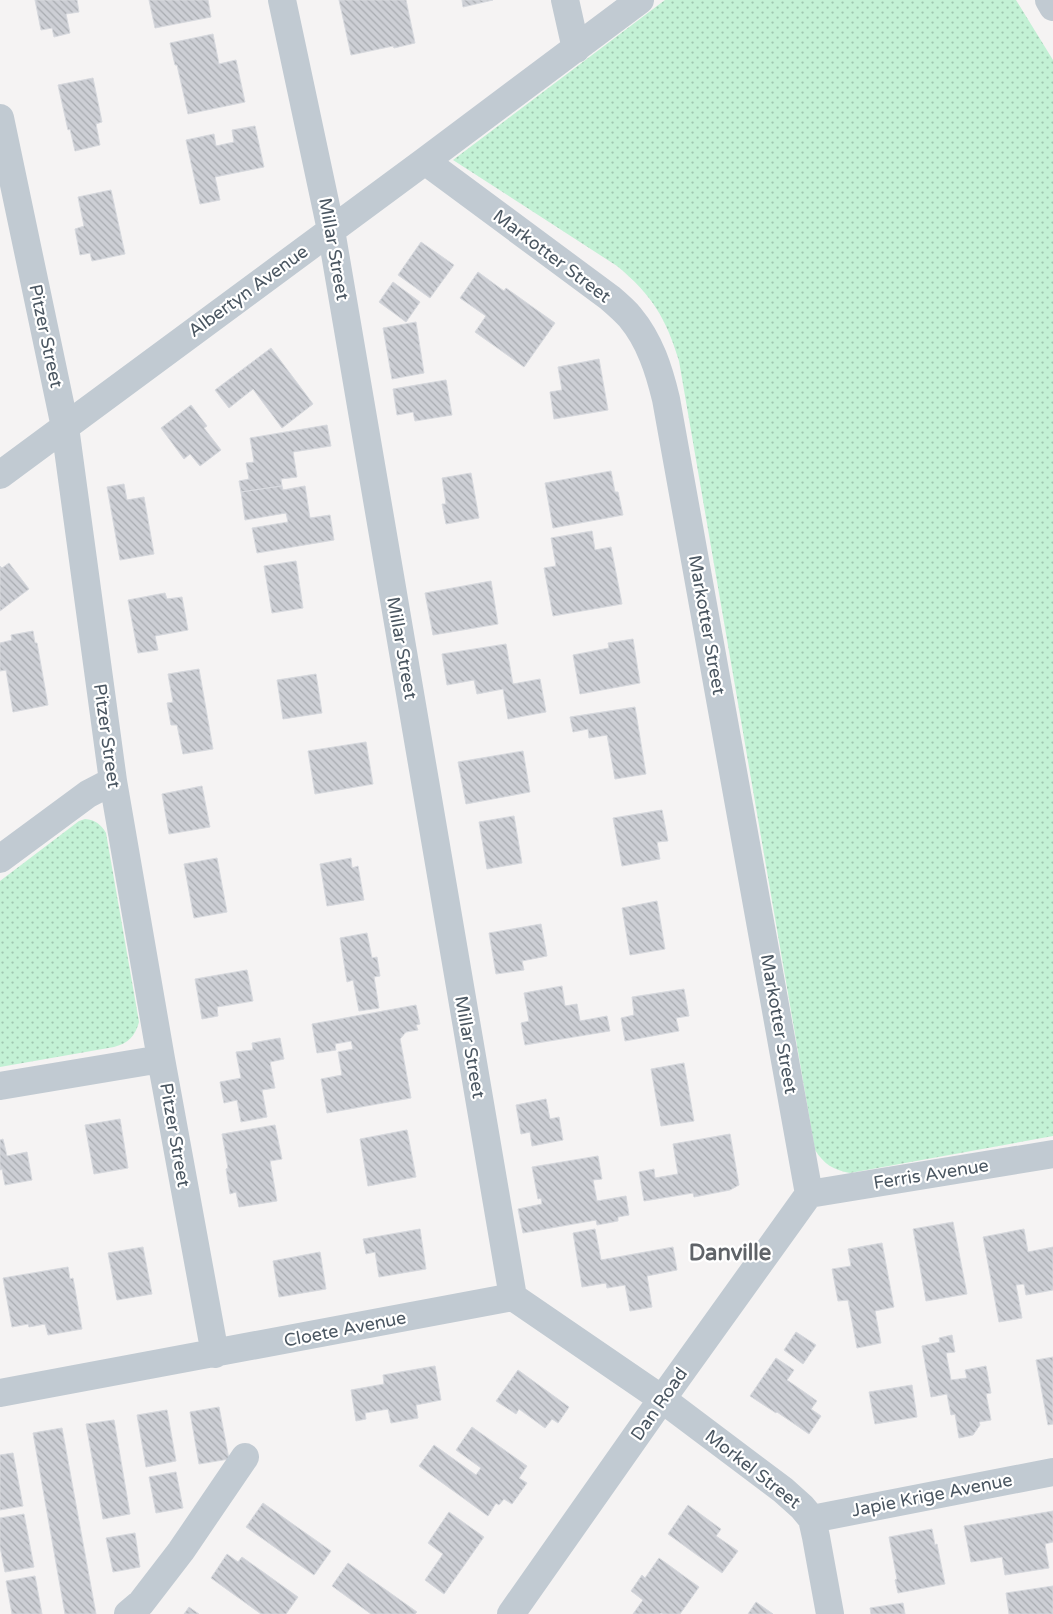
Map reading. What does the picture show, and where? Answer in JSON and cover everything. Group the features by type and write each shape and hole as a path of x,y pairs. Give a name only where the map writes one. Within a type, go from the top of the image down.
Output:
{"street":[{"name":"Millar Street","path":"282,0 331,230 513,1297"},
{"path":"565,0 576,49"},
{"name":"Albertyn Avenue","path":"0,475 640,0"},
{"path":"1049,0 1053,7"},
{"name":"Pitzer Street","path":"0,118 65,427 113,781 215,1354"},
{"name":"Markotter Street","path":"425,161 610,298 630,317 645,340 658,366 666,399 809,1194"},
{"path":"0,859 88,794 113,781"},
{"path":"0,1086 161,1059"},
{"name":"Ferris Avenue","path":"809,1194 1053,1154"},
{"name":"Dan Road","path":"511,1614 809,1194"},
{"path":"513,1297 662,1399"},
{"name":"Cloete Avenue","path":"0,1393 513,1297"},
{"name":"Morkel Street","path":"662,1399 802,1506 812,1519 830,1614"},
{"path":"128,1614 141,1603 181,1551 245,1457"},
{"name":"Japie Krige Avenue","path":"812,1519 1053,1472"}],"green space":[{"path":"665,0 1016,0 1053,60 1053,1136 850,1173 830,1166 815,1150 679,361 669,332 649,297 617,266 453,160"},
{"path":"85,819 97,823 106,833 139,1022 133,1035 127,1041 114,1047 0,1067 0,881 79,821"}],"building":[{"path":"35,0 77,0 79,12 66,14 70,33 54,37 52,28 41,30"},
{"path":"149,0 208,0 211,17 155,28"},
{"path":"339,0 406,0 415,43 351,55"},
{"path":"462,0 493,0 463,7"},
{"path":"213,34 219,64 236,60 245,102 188,114 170,43"},
{"path":"93,78 102,122 96,124 100,145 75,151 70,129 68,130 58,85"},
{"path":"255,126 264,167 215,177 220,200 200,204 186,140 214,134 216,146 234,142 232,130"},
{"path":"111,190 125,254 92,261 90,253 80,255 75,229 84,226 78,197"},
{"path":"421,242 454,265 430,298 398,275"},
{"path":"478,272 504,291 506,288 555,323 524,367 475,332 486,316 460,298"},
{"path":"393,282 420,302 406,322 379,302"},
{"path":"416,322 424,373 392,379 383,328"},
{"path":"271,348 313,404 282,428 253,389 229,408 215,390"},
{"path":"599,359 608,410 554,419 550,392 562,390 558,367"},
{"path":"446,380 452,415 415,421 413,412 397,415 393,389"},
{"path":"191,405 207,426 204,428 221,450 200,466 190,454 184,459 161,428"},
{"path":"327,425 331,446 293,452 297,477 281,479 282,486 241,492 239,481 249,479 246,463 254,462 250,438"},
{"path":"611,471 615,492 618,492 623,515 553,528 545,483"},
{"path":"471,473 479,518 446,524 442,504 446,504 442,478"},
{"path":"124,484 127,500 144,497 154,554 120,560 107,487"},
{"path":"282,486 283,490 305,486 310,518 330,515 334,540 257,553 252,528 288,522 286,513 245,520 241,492"},
{"path":"592,531 595,550 611,547 622,604 553,616 544,568 556,566 551,538"},
{"path":"296,561 303,608 272,613 264,566"},
{"path":"9,563 29,589 0,611 0,566 2,568"},
{"path":"491,581 498,624 433,635 425,593"},
{"path":"165,593 167,599 182,597 188,630 155,636 158,650 138,653 128,600"},
{"path":"33,631 35,643 37,643 48,705 13,712 6,670 0,671 0,643 12,640 11,635"},
{"path":"633,639 640,683 580,694 573,655 609,648 608,643"},
{"path":"506,644 513,684 540,679 546,712 508,719 503,689 477,694 474,680 447,685 442,654"},
{"path":"199,669 213,749 183,754 177,725 171,725 167,703 173,702 168,674"},
{"path":"316,674 322,713 283,719 277,680"},
{"path":"635,707 646,774 615,779 607,735 589,738 588,729 573,732 570,717"},
{"path":"366,742 373,784 315,794 308,751"},
{"path":"523,751 530,792 466,804 458,762"},
{"path":"202,786 210,827 169,834 162,794"},
{"path":"662,810 668,841 657,842 660,859 622,866 613,818"},
{"path":"514,816 522,863 487,869 479,822"},
{"path":"217,858 227,912 194,918 184,864"},
{"path":"351,858 352,868 358,866 364,900 327,906 320,864"},
{"path":"657,901 665,949 630,955 622,908"},
{"path":"541,924 547,956 522,961 524,970 496,974 489,933"},
{"path":"367,933 372,958 377,957 380,976 374,977 379,1008 359,1011 353,980 347,982 340,938"},
{"path":"247,970 253,1001 217,1007 218,1016 202,1019 195,979"},
{"path":"562,986 565,1006 577,1004 580,1021 607,1016 610,1031 525,1045 521,1023 529,1021 524,993"},
{"path":"684,989 689,1016 676,1018 679,1031 625,1041 621,1018 634,1015 632,997"},
{"path":"416,1005 420,1024 416,1025 418,1030 406,1032 400,1039 411,1098 327,1113 321,1079 342,1075 338,1052 353,1049 351,1041 335,1044 336,1050 317,1053 312,1024"},
{"path":"280,1038 284,1059 270,1062 275,1088 262,1090 267,1117 241,1122 237,1100 224,1103 220,1082 241,1078 236,1052 253,1050 252,1043"},
{"path":"684,1063 694,1121 661,1126 651,1069"},
{"path":"546,1099 550,1119 559,1117 563,1140 532,1146 530,1132 521,1134 516,1105"},
{"path":"120,1119 128,1168 94,1174 85,1125"},
{"path":"275,1125 282,1159 270,1161 277,1201 239,1207 236,1192 230,1194 222,1134"},
{"path":"407,1130 416,1177 368,1186 360,1139"},
{"path":"730,1134 739,1185 730,1190 694,1197 693,1193 644,1201 639,1172 654,1169 655,1178 678,1174 673,1144"},
{"path":"3,1139 7,1156 27,1152 32,1180 5,1185 2,1169 0,1170 0,1140"},
{"path":"598,1156 602,1179 593,1180 597,1201 626,1196 629,1215 618,1217 618,1221 597,1225 596,1220 523,1233 518,1209 542,1204 541,1198 538,1199 532,1167"},
{"path":"953,1222 967,1294 926,1301 913,1229"},
{"path":"420,1229 426,1269 379,1277 375,1252 366,1254 363,1239"},
{"path":"595,1229 601,1260 673,1247 677,1270 647,1276 652,1307 630,1311 625,1285 607,1288 606,1283 582,1287 573,1233"},
{"path":"1024,1229 1028,1252 1053,1247 1053,1290 1026,1295 1024,1284 1016,1285 1022,1318 999,1322 983,1237"},
{"path":"882,1243 894,1307 875,1311 881,1343 857,1348 848,1300 838,1301 832,1269 851,1266 848,1249"},
{"path":"143,1247 152,1294 117,1300 108,1253"},
{"path":"320,1252 326,1289 279,1297 273,1261"},
{"path":"68,1267 70,1279 73,1278 82,1329 48,1335 45,1324 29,1327 28,1324 12,1327 3,1278"},
{"path":"796,1332 816,1345 803,1364 784,1350"},
{"path":"952,1335 955,1352 946,1353 951,1380 967,1378 965,1370 986,1366 991,1393 986,1394 991,1420 979,1422 980,1425 973,1435 959,1438 955,1414 951,1415 947,1394 931,1397 922,1346 940,1342 939,1338"},
{"path":"1053,1357 1053,1424 1048,1425 1036,1360"},
{"path":"776,1358 794,1370 787,1380 817,1401 811,1409 821,1416 809,1434 750,1396"},
{"path":"435,1366 441,1400 416,1405 418,1418 391,1423 388,1409 365,1413 366,1419 356,1421 351,1390 384,1384 383,1375"},
{"path":"518,1370 569,1407 558,1423 552,1419 545,1428 519,1409 516,1414 496,1401"},
{"path":"912,1385 917,1417 875,1424 869,1392"},
{"path":"219,1407 229,1459 199,1464 190,1412"},
{"path":"167,1410 176,1461 146,1467 137,1415"},
{"path":"114,1420 130,1514 103,1519 86,1424"},
{"path":"472,1427 527,1466 519,1478 527,1483 512,1504 504,1499 499,1505 496,1503 488,1516 419,1466 434,1445 476,1475 481,1468 456,1450"},
{"path":"62,1428 96,1614 65,1614 33,1433"},
{"path":"13,1453 23,1506 0,1510 0,1455"},
{"path":"176,1472 183,1508 156,1513 149,1477"},
{"path":"263,1503 331,1551 314,1575 246,1527"},
{"path":"688,1505 721,1529 716,1536 738,1551 722,1573 668,1534"},
{"path":"1053,1511 1053,1542 1045,1544 1049,1568 1005,1575 1002,1557 971,1562 964,1526"},
{"path":"449,1512 484,1537 444,1594 425,1580 443,1554 428,1543"},
{"path":"24,1514 34,1567 5,1572 0,1547 0,1518"},
{"path":"932,1529 945,1584 898,1593 889,1537"},
{"path":"135,1533 140,1567 113,1572 106,1538"},
{"path":"227,1554 238,1562 242,1557 298,1597 286,1614 261,1614 211,1578"},
{"path":"659,1558 699,1587 680,1614 633,1614 643,1600 631,1591 642,1575 645,1578"},
{"path":"348,1563 417,1612 415,1614 371,1614 332,1586"},
{"path":"35,1576 42,1614 12,1614 6,1581"},
{"path":"1053,1586 1053,1614 1009,1614 1006,1593"},
{"path":"756,1602 773,1614 748,1614"},
{"path":"903,1603 905,1614 871,1614 870,1608"},
{"path":"189,1607 199,1614 184,1614"}],"district":[{"name":"Danville","path":"730,1252"}]}
